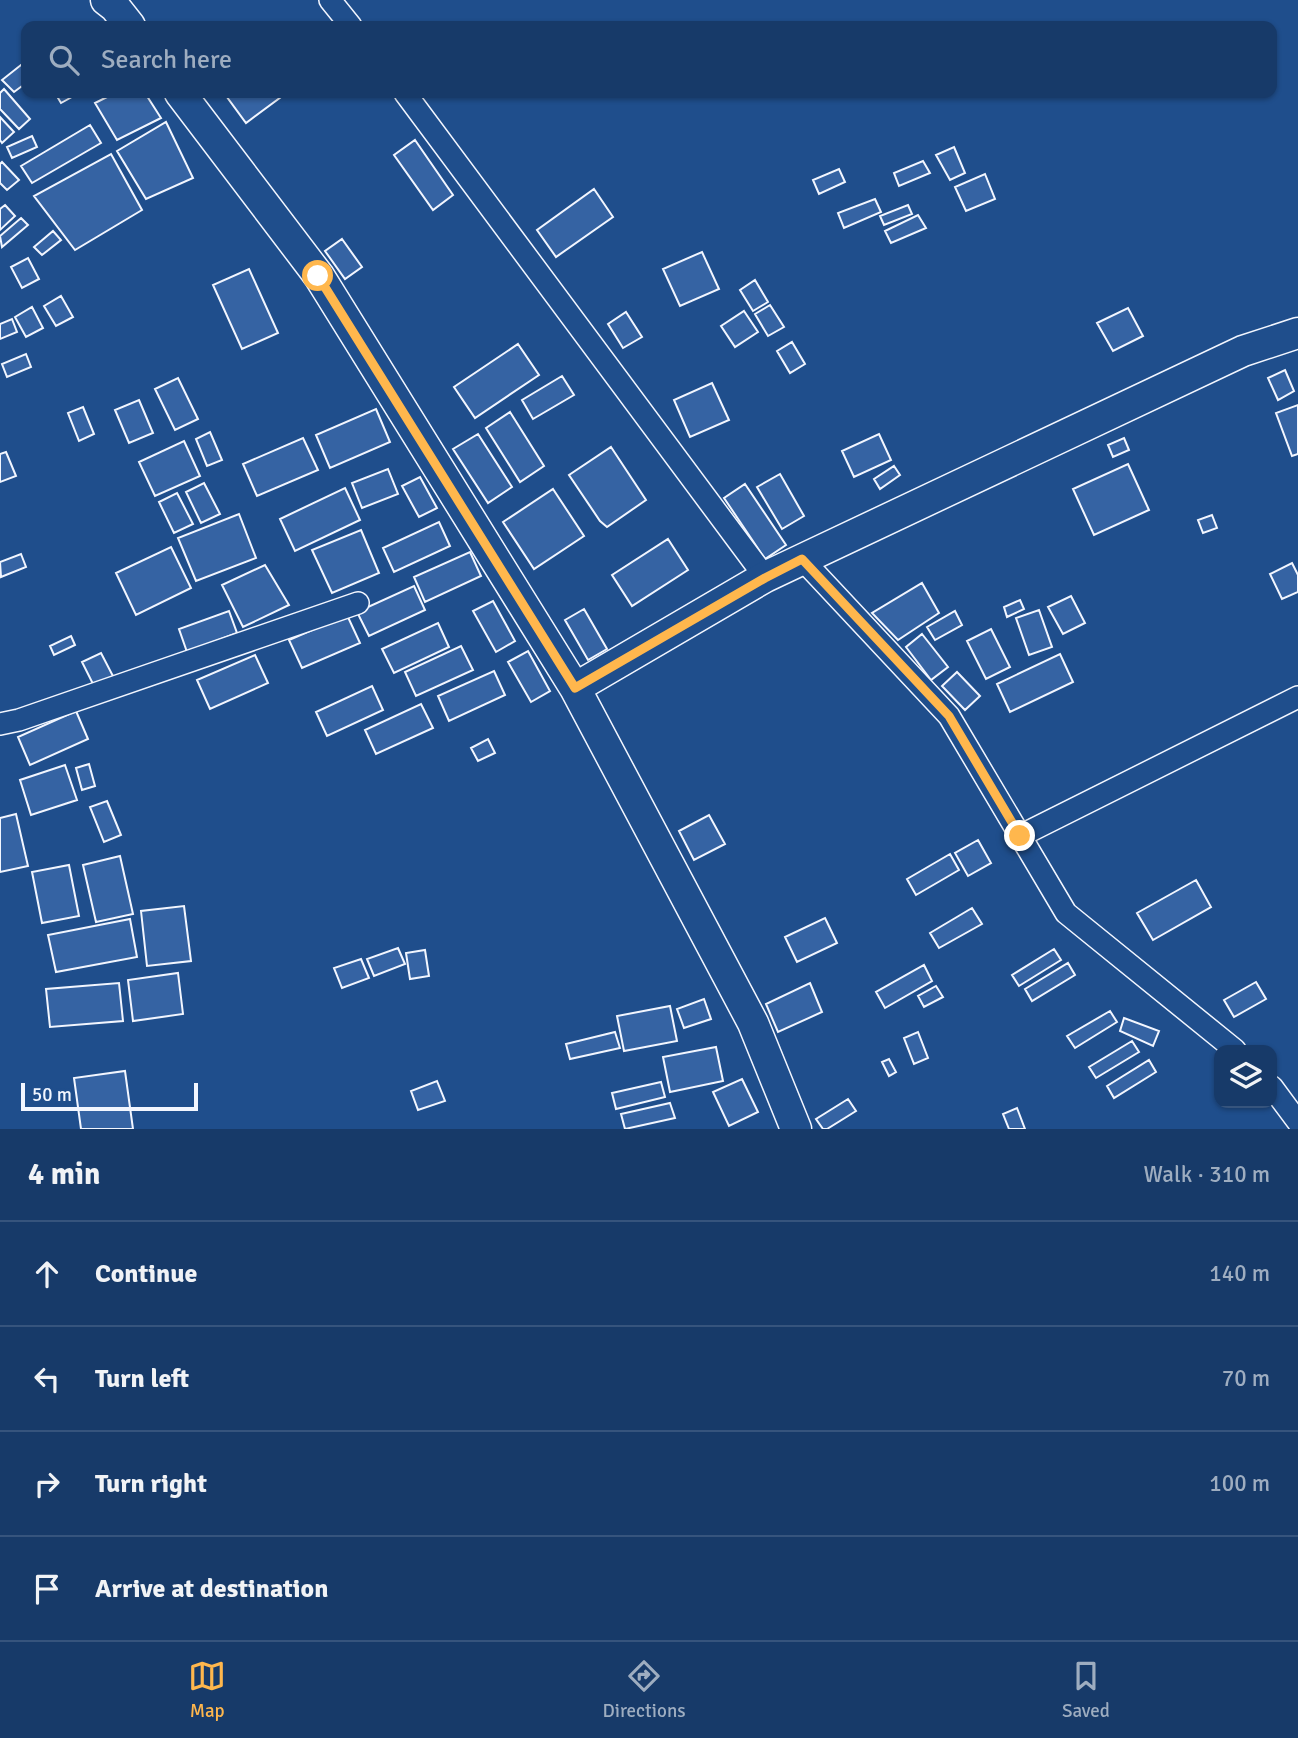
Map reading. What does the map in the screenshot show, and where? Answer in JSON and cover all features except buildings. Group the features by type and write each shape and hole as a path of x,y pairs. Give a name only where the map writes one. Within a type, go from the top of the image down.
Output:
{"main road":[{"path":"106,0 126,21"},
{"path":"184,98 318,276 575,688 753,1023 796,1129"},
{"path":"575,688 802,559 1242,351 1298,333"}],"street":[{"path":"330,0 347,21"},
{"path":"409,98 765,578"},
{"path":"802,559 949,716 1066,913 1228,1045"},
{"path":"0,724 19,720 358,603"},
{"path":"1020,836 1298,697"},
{"path":"1277,1094 1298,1122"}],"route":[{"path":"318,276 575,688 802,559 949,716 1020,836"}]}
